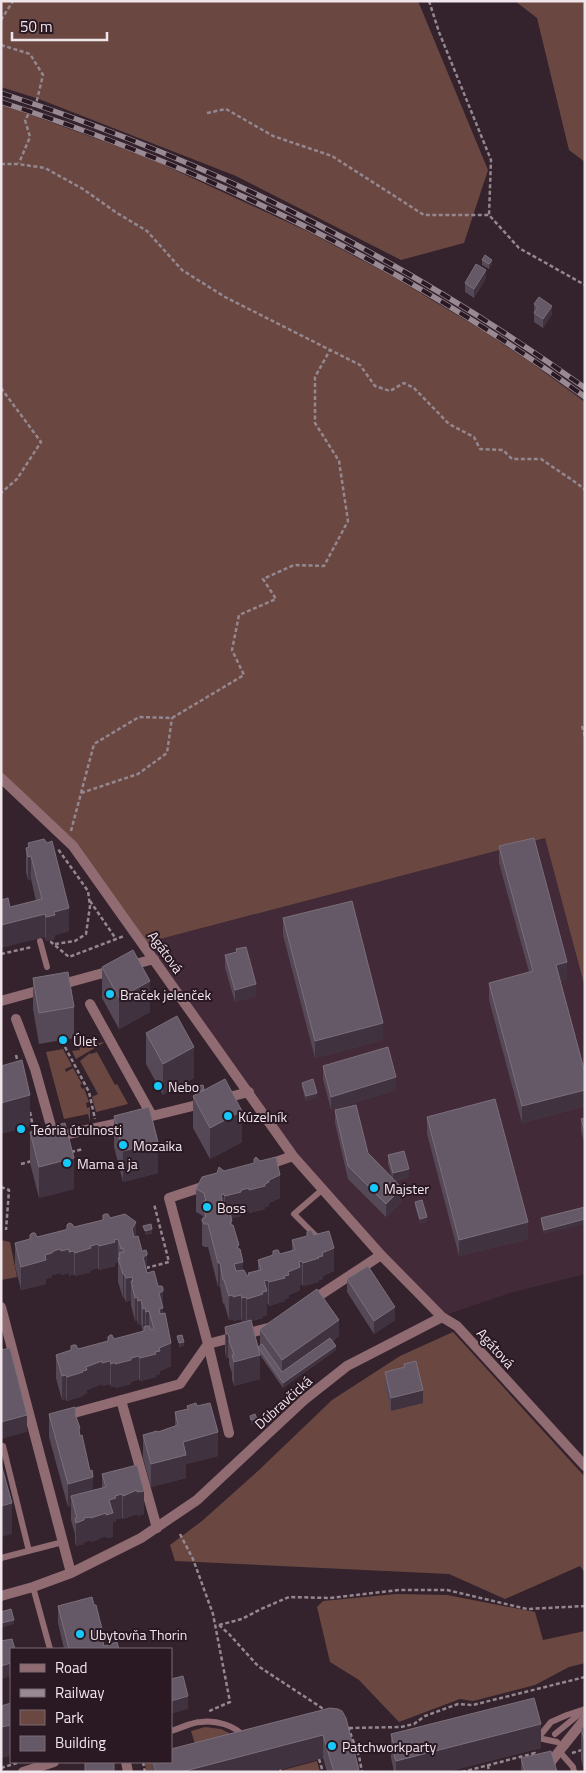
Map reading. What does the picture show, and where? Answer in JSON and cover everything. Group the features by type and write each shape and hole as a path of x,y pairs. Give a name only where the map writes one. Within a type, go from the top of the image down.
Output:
{"street":[{"name":"Agátová","path":"1,778 68,842 135,932 293,1156 381,1255 442,1317 457,1326 585,1466"},
{"path":"1,1001 154,959"},
{"path":"90,1004 152,1116"},
{"path":"16,1019 35,1069 54,1137 152,1116 249,1092"},
{"path":"258,1168 293,1156"},
{"path":"222,1180 169,1198 208,1344 229,1432"},
{"path":"300,1309 381,1255"},
{"path":"1,1307 10,1355 71,1573"},
{"name":"Dúbravčická","path":"1,1596 71,1573 157,1528 197,1500 304,1400 347,1366 442,1317"},
{"path":"52,1419 180,1384 208,1344 269,1330 285,1319"},
{"path":"121,1400 157,1528"},
{"path":"543,1772 563,1748 584,1713"},
{"path":"23,1772 51,1763"}],"lane":[{"path":"41,943 47,967"},
{"path":"321,1240 294,1214 323,1189"},
{"path":"2,1446 29,1550"},
{"path":"1,1558 63,1542"},
{"path":"33,1587 50,1648"},
{"path":"567,1730 555,1734 584,1713"},
{"path":"574,1772 563,1748 538,1738 551,1722 567,1714 584,1713"},
{"path":"172,1731 201,1722 222,1724 240,1732 248,1744"}],"path":[{"path":"1,20 13,1"},
{"path":"429,1 439,32 491,160 489,215 519,248 585,285"},
{"path":"1,45 30,54 43,76 37,100 25,120 30,137 18,164"},
{"path":"207,112 226,108 273,136 332,156 424,215 489,215"},
{"path":"1,164 18,164 45,168 83,189 147,231 182,270 225,297 360,365 375,386 390,391 404,383 414,388 449,424 474,437 480,449 503,450 512,458 541,459 585,490"},
{"path":"68,842 94,744 139,717 172,718 244,675 232,650 239,615 276,599 263,579 294,565 324,566 348,521 339,461 316,423 315,377 330,350"},
{"path":"1,388 41,442 17,479 1,493"},
{"path":"81,793 138,774 167,754 172,718"},
{"path":"582,726 585,737"},
{"path":"55,944 74,941 86,934 90,906 88,891 56,846"},
{"path":"90,900 116,939"},
{"path":"1,954 51,942 69,957 135,932"},
{"path":"65,1047 89,1092 96,1122"},
{"path":"16,1055 19,1067"},
{"path":"29,1108 33,1127 40,1135"},
{"path":"65,1153 83,1149"},
{"path":"21,1164 38,1160"},
{"path":"1,1187 9,1190 6,1230"},
{"path":"143,1268 169,1262 154,1204"},
{"path":"180,1534 193,1559 214,1621 230,1702 199,1715"},
{"path":"219,1625 242,1619 289,1597 330,1598 400,1590 447,1590 527,1609 585,1606"},
{"path":"214,1621 229,1634 258,1666 314,1701 328,1712"},
{"path":"349,1728 414,1724 425,1716 458,1704 472,1705 585,1677"},
{"path":"342,1722 349,1728 359,1756 362,1772"},
{"path":"563,1748 585,1749"},
{"path":"462,1772 535,1753"},
{"path":"319,1759 323,1772"},
{"path":"1,1768 18,1763"},
{"path":"488,1765 489,1772"}],"shaded area":[{"path":"545,838 585,989 585,1274 510,1293 442,1316 294,1156 145,943"}],"green space":[{"path":"1,1 418,1 488,170 464,243 401,260 236,176 39,99 1,87"},
{"path":"515,1 585,1 585,162 569,150 537,18"},
{"path":"1,104 147,157 311,233 392,276 482,330 585,402 585,988 545,838 145,943 73,846 1,783"},
{"path":"105,1042 76,1059 72,1051 80,1050 79,1046"},
{"path":"63,1049 72,1066 65,1069 66,1072 73,1068 82,1084 80,1085 82,1089 84,1088 89,1102 86,1103 87,1108 90,1107 90,1122 88,1114 64,1119 46,1052"},
{"path":"97,1052 128,1104 96,1112 92,1097 98,1094 80,1061 90,1053"},
{"path":"1,1240 10,1242 17,1277 1,1280"},
{"path":"453,1332 585,1477 585,1573 580,1566 505,1599 449,1574 175,1561 170,1545 202,1521 259,1470 332,1400 400,1356"},
{"path":"396,1594 447,1595 535,1612 543,1640 585,1631 585,1663 569,1667 535,1685 473,1701 460,1699 399,1722 359,1680 330,1662 317,1607 323,1601"},
{"path":"205,1727 221,1729 231,1734 170,1772 147,1772 144,1763 172,1763 195,1744 191,1731"},
{"path":"317,1761 320,1772 284,1772 283,1770"}],"building":[{"path":"485,255 492,260 489,264 482,260"},
{"path":"476,264 486,270 474,289 465,283"},
{"path":"539,297 552,306 543,319 534,313 538,307 534,304"},
{"path":"534,838 567,962 556,965 585,1073 585,1090 522,1106 489,983 533,971 499,846"},
{"path":"44,839 47,843 52,841 69,908 54,912 55,915 46,917 45,914 1,925 1,900 8,898 10,907 42,899 31,856 28,857 26,848 29,847 28,843"},
{"path":"352,901 383,1023 315,1041 283,918"},
{"path":"246,947 256,984 235,990 225,955 237,952 236,949"},
{"path":"133,950 150,981 119,998 102,967"},
{"path":"68,972 74,1007 39,1013 33,978"},
{"path":"177,1016 194,1047 163,1064 146,1033"},
{"path":"388,1047 396,1077 331,1097 323,1066"},
{"path":"22,1060 30,1095 1,1103 1,1066"},
{"path":"225,1079 242,1111 210,1128 193,1096"},
{"path":"313,1079 317,1093 306,1096 302,1083"},
{"path":"203,1085 204,1090 195,1092 194,1087"},
{"path":"495,1099 528,1222 459,1240 427,1117"},
{"path":"356,1105 368,1153 402,1188 386,1204 348,1166 335,1110"},
{"path":"149,1107 158,1142 123,1151 114,1116"},
{"path":"585,1118 585,1132 581,1119"},
{"path":"65,1123 74,1158 39,1167 30,1132"},
{"path":"404,1151 409,1169 393,1173 388,1155"},
{"path":"256,1157 260,1161 276,1157 280,1175 269,1180 265,1186 241,1190 241,1192 225,1196 224,1194 221,1195 224,1209 227,1208 228,1213 230,1212 231,1225 233,1225 239,1245 237,1246 240,1249 243,1262 234,1264 236,1271 244,1270 247,1276 249,1275 248,1273 261,1270 258,1260 273,1255 273,1251 276,1250 280,1254 295,1250 292,1240 307,1236 309,1230 314,1235 329,1231 334,1248 322,1253 323,1256 319,1258 303,1263 302,1261 299,1262 300,1267 288,1272 289,1275 284,1276 285,1278 269,1282 268,1280 264,1281 267,1291 247,1299 246,1297 242,1298 241,1295 229,1296 208,1224 204,1224 202,1221 206,1217 203,1207 205,1206 204,1201 206,1201 204,1193 196,1189 202,1177 217,1173 219,1167 224,1171 254,1163"},
{"path":"422,1200 427,1217 420,1219 415,1202"},
{"path":"585,1207 585,1219 544,1230 541,1218"},
{"path":"108,1214 110,1218 125,1214 136,1222 132,1229 134,1237 138,1236 142,1251 146,1250 147,1255 143,1257 147,1273 154,1271 158,1286 163,1288 163,1291 159,1293 163,1308 159,1309 160,1314 165,1313 171,1343 159,1348 160,1351 155,1352 156,1354 140,1358 139,1356 115,1364 115,1362 111,1364 110,1361 102,1363 102,1361 86,1367 87,1370 83,1372 67,1377 66,1375 62,1376 56,1355 71,1350 73,1345 76,1345 78,1349 108,1341 110,1335 114,1339 144,1331 146,1326 149,1326 151,1330 154,1329 149,1311 146,1312 145,1308 143,1309 141,1300 138,1301 137,1297 135,1298 131,1281 133,1281 132,1277 126,1278 123,1274 118,1258 120,1258 119,1253 124,1252 118,1239 114,1240 115,1242 99,1246 98,1244 90,1246 91,1248 75,1253 74,1251 69,1252 69,1249 56,1250 45,1255 46,1260 21,1267 15,1243 30,1239 32,1233 35,1233 37,1237 65,1230 69,1223 74,1227 103,1220 103,1215"},
{"path":"151,1224 152,1229 145,1231 143,1226"},
{"path":"368,1266 395,1307 374,1321 347,1279"},
{"path":"317,1289 339,1320 282,1360 260,1329"},
{"path":"251,1320 260,1355 234,1362 232,1355 234,1355 225,1327"},
{"path":"182,1335 184,1342 179,1343 177,1336"},
{"path":"330,1338 336,1346 283,1383 258,1347 262,1344 282,1372"},
{"path":"10,1348 27,1415 1,1422 1,1350"},
{"path":"416,1361 423,1390 391,1398 385,1372 405,1367 404,1364"},
{"path":"196,1403 197,1406 210,1403 218,1432 183,1442 186,1455 151,1464 143,1435 178,1425 175,1412 188,1409 187,1406"},
{"path":"75,1407 80,1436 82,1435 93,1477 68,1484 49,1414"},
{"path":"255,1414 257,1419 251,1420 250,1416"},
{"path":"1,1464 12,1503 1,1506"},
{"path":"137,1465 144,1491 137,1492 137,1490 123,1496 122,1494 115,1496 116,1498 109,1500 113,1513 84,1518 84,1520 76,1523 75,1518 77,1518 71,1496 106,1487 102,1474"},
{"path":"92,1597 102,1629 100,1630 104,1646 117,1642 119,1648 69,1648 58,1606"},
{"path":"11,1609 14,1620 1,1623 1,1612"},
{"path":"12,1639 15,1648 10,1648 10,1663 1,1666 1,1641"},
{"path":"183,1676 188,1696 172,1701 172,1679"},
{"path":"534,1698 541,1724 396,1761 391,1734"},
{"path":"10,1703 10,1725 1,1727 1,1706"},
{"path":"330,1708 342,1711 346,1718 359,1770 334,1772 323,1735 181,1772 156,1772 153,1763 172,1763 172,1749"},
{"path":"585,1727 585,1743 581,1728"},
{"path":"551,1751 557,1772 525,1772 521,1758"},
{"path":"85,1763 114,1763 114,1772 85,1772"}],"railway":[{"path":"1,93 79,120 155,150 231,182 305,218 377,256 448,297 517,341 585,388"},
{"path":"1,102 155,158 305,226 449,306 518,350 585,397"}],"place":[{"name":"Braček jelenček","path":"110,994"},
{"name":"Úlet","path":"63,1040"},
{"name":"Nebo","path":"158,1086"},
{"name":"Kúzelník","path":"228,1116"},
{"name":"Teória útulnosti","path":"21,1129"},
{"name":"Mozaika","path":"123,1145"},
{"name":"Mama a ja","path":"67,1163"},
{"name":"Majster","path":"374,1188"},
{"name":"Boss","path":"207,1207"},
{"name":"Ubytovňa Thorin","path":"80,1634"},
{"name":"Patchworkparty","path":"332,1746"}]}
